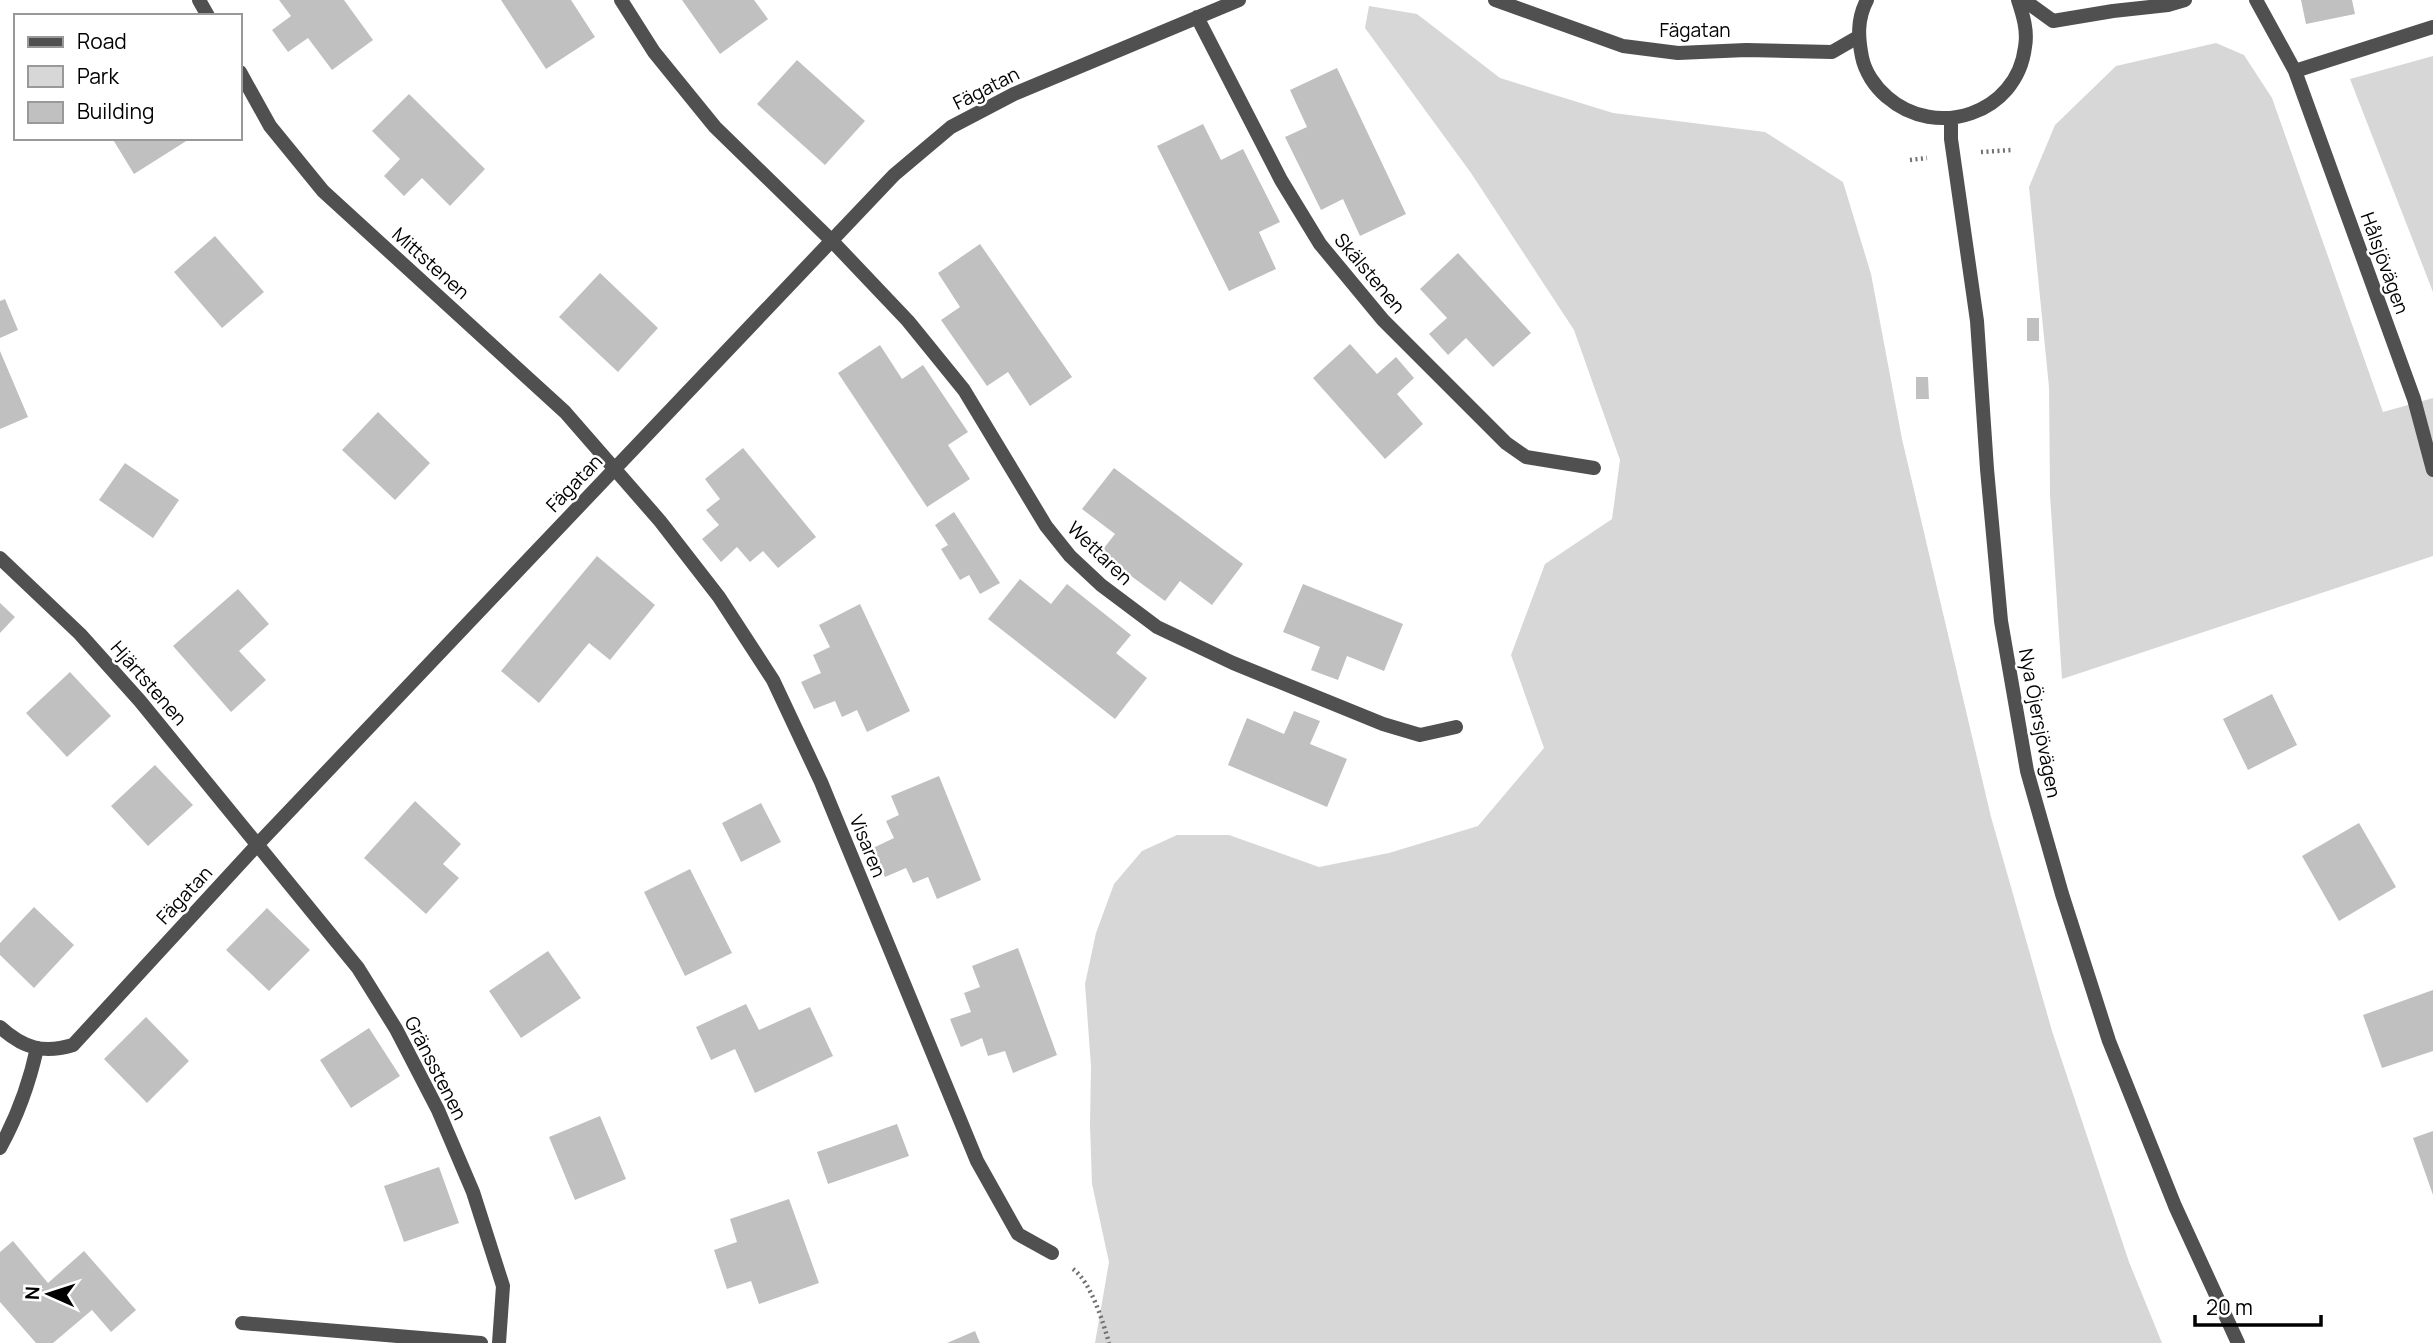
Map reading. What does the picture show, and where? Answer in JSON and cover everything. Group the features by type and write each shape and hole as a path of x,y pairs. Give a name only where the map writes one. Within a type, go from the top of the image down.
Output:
{"street":[{"path":"621,0 654,52 715,127 833,242"},
{"name":"Fägatan","path":"37,1048 56,1050 73,1045 258,844 894,175 951,127 1014,93 1239,0"},
{"name":"Fägatan","path":"1495,0 1623,46 1678,53 1746,50 1832,52 1858,37"},
{"path":"1867,0 1862,10 1858,37 1863,64 1877,88 1898,107 1923,118 1951,119 1977,112 2000,96 2017,74 2025,47 2025,20 2018,0"},
{"path":"2024,0 2053,22 2113,11 2168,5 2185,0"},
{"name":"Hålsjövägen","path":"2256,0 2295,71 2414,399 2433,470"},
{"name":"Skälstenen","path":"1197,17 1281,180 1320,244 1383,320 1506,443 1526,457 1594,468"},
{"path":"2295,71 2433,27"},
{"name":"Mittstenen","path":"242,76 270,125 323,191 565,412 615,468"},
{"name":"Nya Öjersjövägen","path":"1951,119 1951,139 1977,321 2001,621 2027,771 2062,894 2109,1041 2175,1206 2238,1343"},
{"name":"Wettaren","path":"833,242 908,321 964,390 1046,526 1070,556 1101,585 1157,627 1233,663 1383,724 1420,735 1456,727"},
{"name":"Visaren","path":"615,468 719,597 773,680 821,782 976,1161 1018,1234 1052,1253"},
{"name":"Hjärtstenen","path":"0,558 46,600 97,653 162,726 258,844"},
{"name":"Gränsstenen","path":"258,844 358,968 396,1029 438,1110 473,1192 503,1286 499,1343"},
{"path":"0,1027 15,1040 37,1048 29,1086 0,1148"},
{"path":"243,1324 481,1343"}],"path":[{"path":"1052,1253 1078,1272 1092,1296 1109,1343"}],"green space":[{"path":"1369,6 1417,14 1500,78 1613,113 1765,132 1843,182 1871,274 1902,439 1991,817 2052,1031 2129,1262 2162,1343 1095,1343 1109,1262 1092,1184 1091,1066 1085,984 1096,933 1114,884 1142,851 1177,835 1229,835 1319,867 1389,853 1478,826 1544,748 1511,655 1545,564 1612,519 1620,460 1574,330 1471,173 1365,28"},
{"path":"2216,43 2244,55 2272,98 2383,412 2433,398 2433,556 2062,679 2050,495 2049,387 2029,187 2055,125 2116,66"},
{"path":"2433,56 2433,292 2350,79"}],"building":[{"path":"279,0 344,0 373,40 332,70 308,38 288,52 272,30 291,16"},
{"path":"501,0 571,0 595,37 546,69"},
{"path":"682,0 754,0 768,19 720,54"},
{"path":"2301,0 2352,0 2355,14 2306,24"},
{"path":"797,60 865,121 825,165 757,104"},
{"path":"1337,68 1406,214 1360,236 1343,199 1321,210 1285,137 1307,127 1290,90"},
{"path":"409,94 485,169 450,206 422,178 404,196 384,176 400,159 372,131"},
{"path":"1203,124 1221,160 1243,149 1280,222 1259,232 1276,269 1229,291 1157,146"},
{"path":"113,140 188,140 134,174"},
{"path":"215,236 264,292 222,328 174,272"},
{"path":"980,244 1072,377 1030,406 1008,372 987,386 941,320 960,307 938,273"},
{"path":"1458,253 1531,333 1493,367 1466,338 1448,355 1429,334 1447,318 1420,289"},
{"path":"600,273 658,328 618,372 559,317"},
{"path":"5,299 18,330 0,338 0,301"},
{"path":"2027,318 2039,318 2039,341 2027,341"},
{"path":"1350,344 1377,374 1396,357 1414,378 1397,394 1423,424 1385,459 1313,378"},
{"path":"880,345 902,379 923,365 968,432 948,445 970,479 927,507 838,373"},
{"path":"0,351 28,417 0,429"},
{"path":"1916,377 1928,377 1929,399 1916,399"},
{"path":"378,412 430,463 395,500 342,450"},
{"path":"743,448 816,537 778,568 763,551 750,562 737,547 721,562 702,539 719,525 706,510 720,499 705,479"},
{"path":"125,463 179,500 153,538 99,500"},
{"path":"1114,468 1243,564 1212,605 1180,581 1165,601 1100,553 1115,534 1082,509"},
{"path":"954,512 1000,583 980,594 969,575 960,580 941,549 948,545 935,525"},
{"path":"597,556 655,605 610,660 589,643 539,703 501,671"},
{"path":"1020,579 1051,604 1067,584 1131,635 1116,653 1147,678 1115,719 988,619"},
{"path":"1303,584 1403,624 1384,671 1347,656 1338,680 1311,670 1320,647 1283,632"},
{"path":"238,589 269,624 239,651 266,680 231,712 173,646"},
{"path":"0,603 15,617 0,633"},
{"path":"860,604 910,711 867,732 857,710 842,717 835,701 814,709 801,682 821,673 813,655 830,647 819,625"},
{"path":"70,672 111,716 67,757 26,713"},
{"path":"2272,694 2297,745 2248,770 2223,719"},
{"path":"1294,711 1320,721 1310,744 1347,759 1327,807 1228,765 1247,718 1284,734"},
{"path":"155,765 193,805 148,846 111,806"},
{"path":"939,776 981,880 937,899 928,877 913,883 906,868 885,877 873,848 894,838 886,821 899,815 891,796"},
{"path":"415,801 461,844 443,864 459,878 426,914 364,858"},
{"path":"761,803 781,842 741,862 722,823"},
{"path":"2359,823 2396,887 2339,921 2302,856"},
{"path":"690,869 732,953 685,976 644,892"},
{"path":"34,907 74,945 34,988 0,955 0,943"},
{"path":"267,908 310,950 269,991 226,950"},
{"path":"1018,948 1057,1055 1013,1073 1005,1051 988,1056 982,1038 961,1047 950,1019 971,1012 964,993 980,987 972,966"},
{"path":"548,951 581,998 521,1038 489,991"},
{"path":"2433,990 2433,1051 2382,1068 2363,1015"},
{"path":"746,1004 759,1030 810,1007 833,1056 755,1093 735,1049 711,1060 696,1027"},
{"path":"146,1017 189,1061 147,1103 104,1059"},
{"path":"369,1028 400,1076 351,1108 320,1060"},
{"path":"600,1116 626,1179 575,1200 549,1137"},
{"path":"897,1124 909,1156 828,1184 817,1152"},
{"path":"2433,1131 2433,1195 2413,1138"},
{"path":"439,1167 459,1223 404,1242 384,1186"},
{"path":"789,1199 819,1283 759,1304 751,1281 727,1289 714,1250 737,1242 730,1219"},
{"path":"13,1241 48,1283 84,1251 136,1310 111,1332 92,1310 53,1343 36,1343 0,1302 0,1252"},
{"path":"975,1331 980,1343 947,1343"}]}
